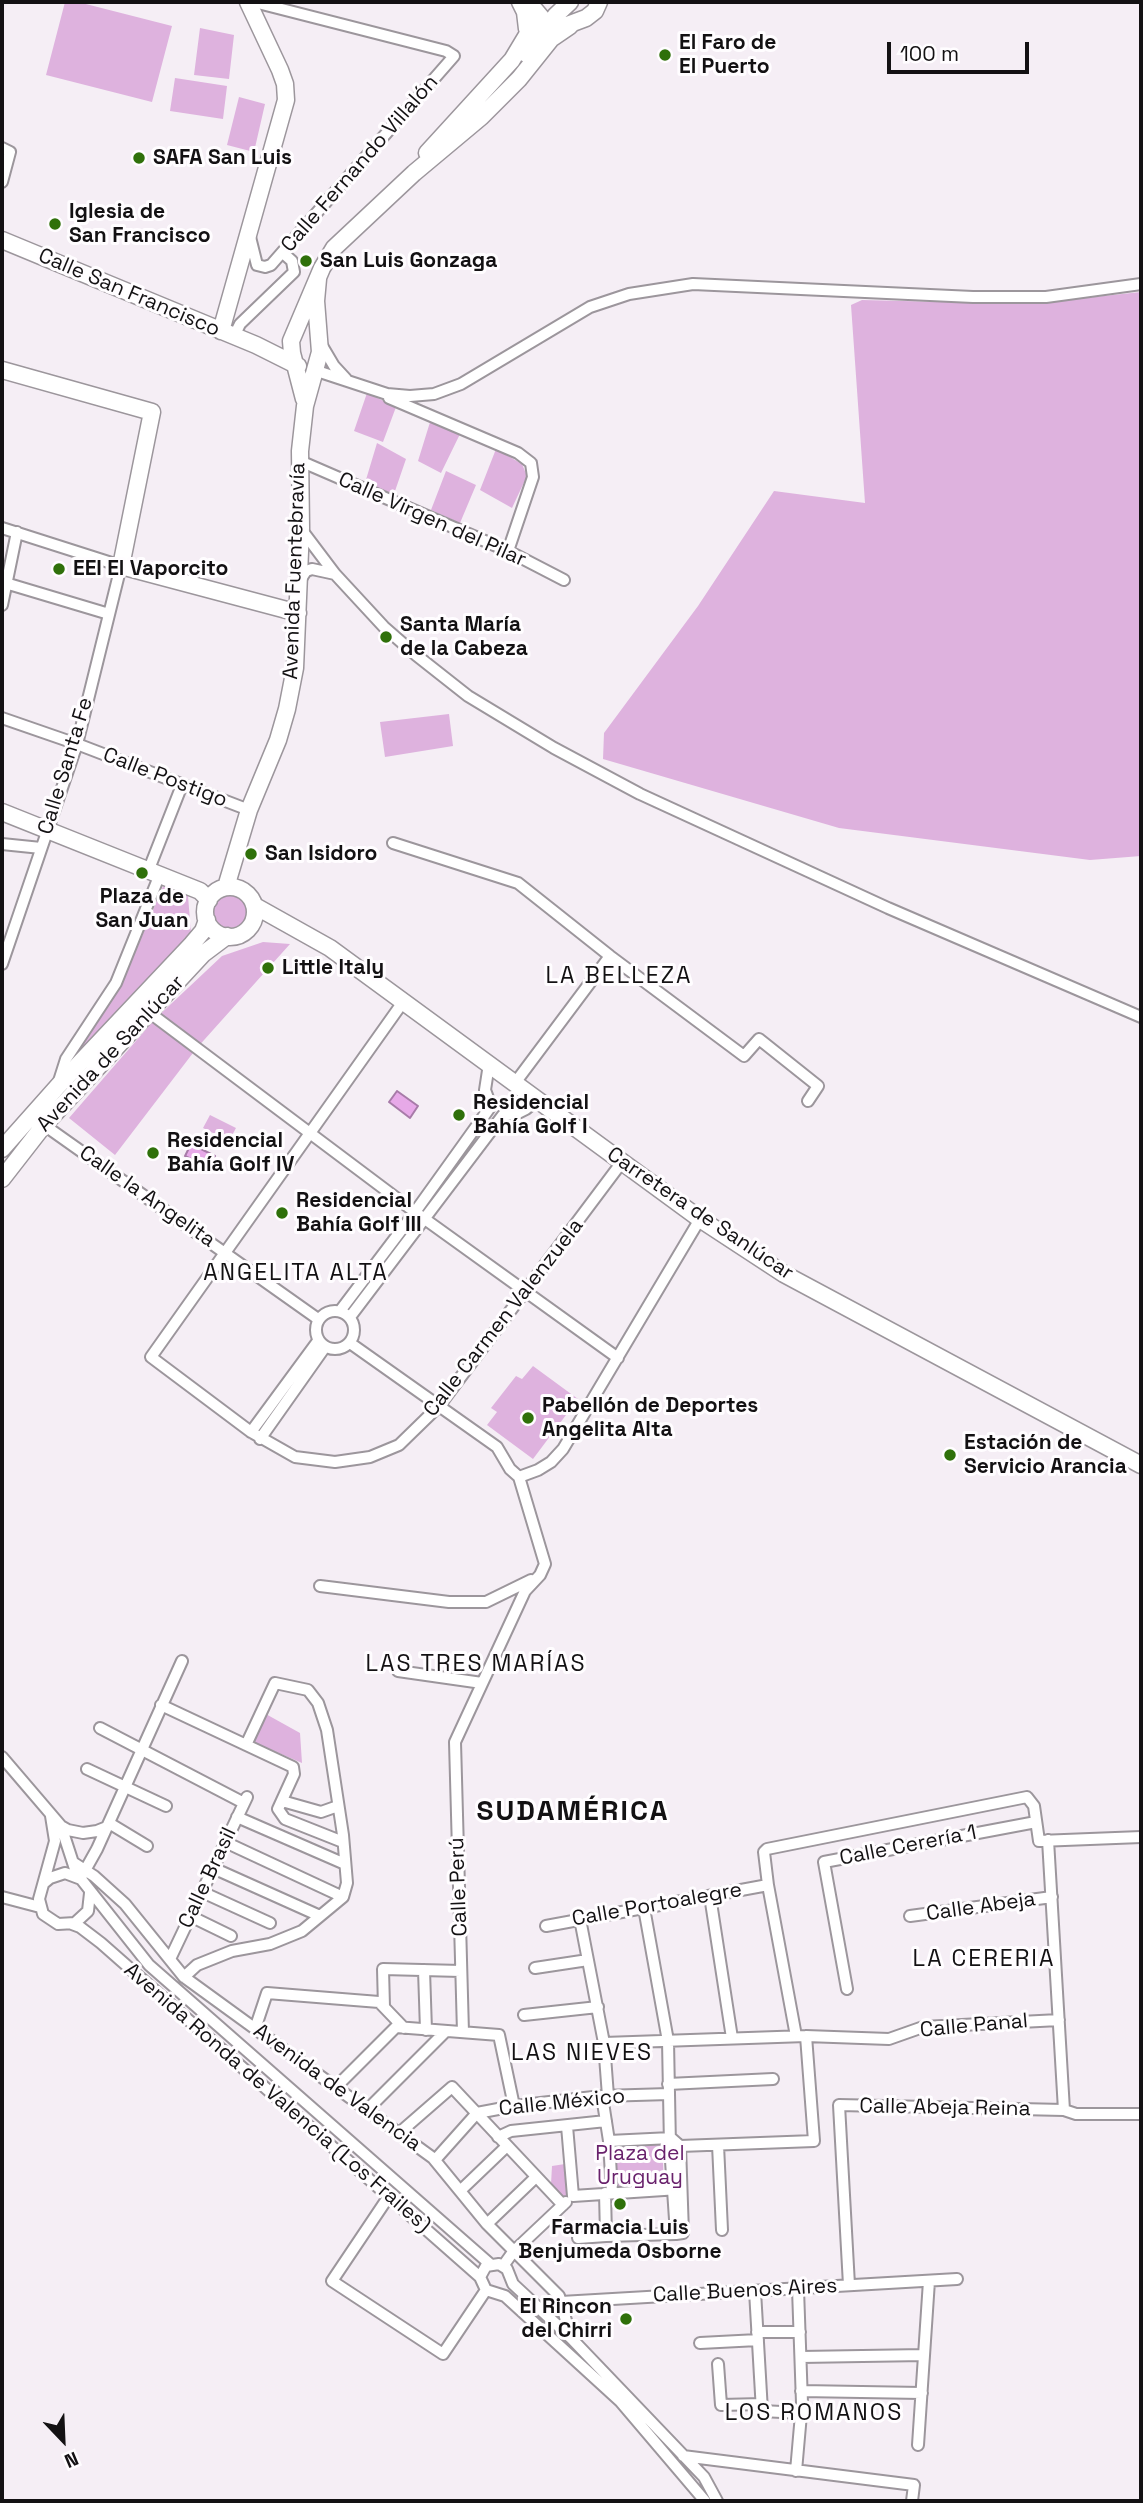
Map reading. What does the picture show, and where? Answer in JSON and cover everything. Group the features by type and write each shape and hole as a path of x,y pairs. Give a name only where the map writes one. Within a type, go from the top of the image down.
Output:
{"main road":[{"path":"227,334 248,229 264,183 286,100 285,84 280,70 248,2"},
{"path":"555,16 570,2"},
{"path":"318,279 316,301 320,341 319,358 314,370 294,364 291,347 293,334 318,279 328,257 343,238 481,117 519,79 551,39 597,6 611,2"},
{"path":"529,4 542,20 550,25 570,26"},
{"path":"414,173 507,79 534,34 529,4"},
{"name":"Calle San Francisco","path":"2,240 256,345 294,364"},
{"path":"256,345 275,345 293,334 309,332 320,341"},
{"name":"Avenida Fuentebravía","path":"294,364 305,406"},
{"path":"2,370 152,412 121,566 298,613"},
{"name":"Avenida Fuentebravía","path":"226,887 249,810 278,740 295,667 301,528 300,461 305,406 314,370"},
{"path":"2,812 200,891 209,900"},
{"path":"236,853 254,920 245,932"},
{"path":"250,899 235,887 216,891 209,900 207,920 216,932 227,936 283,924"},
{"name":"Carretera de Sanlúcar","path":"250,899 283,924 330,948 699,1219 785,1274 1141,1465"},
{"name":"Avenida de Sanlúcar","path":"2,1149 192,944 203,931 207,920"},
{"name":"Avenida de Sanlúcar","path":"2,1179 44,1125 204,954 227,936"},
{"path":"2,1122 17,1130"}],"street":[{"name":"Calle Fernando Villalón","path":"248,229 257,265 271,265 454,56 446,51 254,2"},
{"path":"2,148 10,152 2,183"},
{"path":"227,334 294,272 292,261 283,253"},
{"path":"377,391 410,396 434,394 475,375 573,315 608,300 648,290 693,284 1046,298 1141,284"},
{"path":"320,341 334,366 348,381"},
{"path":"314,370 377,391 518,453 531,463 533,478 508,551"},
{"path":"428,414 427,405 434,394"},
{"name":"Calle Virgen del Pilar","path":"300,461 508,551 564,580"},
{"path":"2,528 121,566"},
{"path":"301,528 335,574 384,627 416,656 468,696 554,748 640,794 888,908 1141,1017"},
{"path":"2,605 4,582 17,532"},
{"path":"317,569 320,554"},
{"name":"Calle Santa Fe","path":"2,964 45,830 77,744 121,566"},
{"path":"299,583 306,571 317,569 335,574"},
{"path":"4,582 109,614"},
{"name":"Calle Postigo","path":"2,718 249,810"},
{"path":"58,1086 66,1059 116,983 182,785"},
{"path":"393,843 518,883 744,1056 759,1040 818,1086 808,1101"},
{"path":"2,844 41,848"},
{"path":"515,1083 610,956"},
{"path":"225,1251 403,1002"},
{"path":"150,1013 308,1133 618,1359"},
{"path":"489,1064 485,1090 491,1106 503,1115 516,1114 537,1100"},
{"path":"345,1314 491,1106"},
{"path":"345,1314 426,1219 503,1115"},
{"name":"Calle la Angelita","path":"44,1125 318,1319"},
{"name":"Calle Carmen Valenzuela","path":"225,1251 151,1357 255,1435 295,1457 335,1462 370,1457 399,1445 439,1406 622,1162"},
{"path":"519,1477 538,1470 563,1449 699,1219"},
{"path":"331,1310 345,1314 354,1325 354,1336 350,1343 336,1350 322,1344 315,1332 318,1319 331,1310"},
{"path":"350,1343 497,1447 510,1469 519,1477 545,1564 540,1575 525,1591 482,1683 398,1671"},
{"path":"255,1435 322,1344"},
{"path":"320,1586 449,1602 485,1602 540,1575"},
{"path":"44,1884 57,1874 81,1875 108,1825 182,1661"},
{"path":"184,1977 197,1965 232,1951 270,1944 302,1931 343,1897 347,1883 327,1730 318,1703 308,1690 275,1683 246,1745"},
{"name":"Calle Perú","path":"463,2032 455,1742 482,1683"},
{"path":"161,1705 293,1766 294,1774 278,1809 285,1819 343,1842"},
{"path":"100,1728 142,1749"},
{"name":"Calle Brasil","path":"142,1749 245,1800 170,1959"},
{"path":"6,1761 61,1826 83,1833 97,1831 108,1825"},
{"path":"2,1776 6,1761"},
{"path":"87,1769 166,1806"},
{"path":"609,2141 718,2145 814,2141 801,2036 768,1885 764,1852 767,1849 1027,1797 1034,1805 1039,1841 1141,1837"},
{"path":"282,1801 321,1812 338,1806"},
{"path":"40,1907 40,1891 55,1840 51,1816"},
{"path":"237,1817 345,1864"},
{"name":"Calle Cerería 1","path":"847,1989 824,1862 1036,1822"},
{"path":"108,1825 147,1846"},
{"name":"Avenida de Valencia","path":"61,1826 81,1875 125,1904 184,1977 435,2160 486,2224 559,2296 571,2338"},
{"path":"1048,1840 1065,2110 1076,2114 1141,2114"},
{"path":"225,1842 343,1897"},
{"path":"213,1868 320,1916"},
{"name":"Avenida Ronda de Valencia (Los Frailes)","path":"81,1875 90,1893 99,1900 149,1965 490,2264"},
{"name":"Calle Portoalegre","path":"546,1926 768,1885"},
{"path":"202,1892 270,1923"},
{"path":"72,1924 83,1918 88,1911 90,1893"},
{"path":"710,1896 732,2038"},
{"name":"Avenida Ronda de Valencia (Los Frailes)","path":"2,1897 40,1907 50,1920 80,1927 101,1943 480,2277"},
{"name":"Calle Abeja","path":"910,1916 1052,1897"},
{"path":"578,2238 683,2233 668,2089 668,2041 644,1908"},
{"path":"190,1916 231,1936"},
{"path":"580,1919 604,2043 609,2141 607,2236"},
{"path":"535,1968 588,1960"},
{"path":"384,2007 383,1969 461,1970"},
{"path":"424,1970 425,2030"},
{"path":"255,2029 267,1993 379,2002 404,2028"},
{"path":"524,2015 598,2007"},
{"name":"Calle Panal","path":"604,2043 801,2036 889,2039 923,2027 1059,2020"},
{"path":"336,2087 396,2027 499,2035 514,2106"},
{"path":"367,2110 446,2031"},
{"name":"Calle México","path":"435,2160 477,2113 514,2106 773,2080"},
{"path":"398,2134 452,2087 563,2205"},
{"name":"Calle Abeja Reina","path":"849,2285 839,2105 1065,2110"},
{"path":"498,2137 511,2131 606,2121"},
{"path":"567,2126 573,2196"},
{"path":"718,2145 722,2230"},
{"path":"460,2191 507,2146"},
{"path":"486,2224 536,2177"},
{"path":"503,2266 513,2252 573,2196 677,2189"},
{"path":"389,2196 332,2281 443,2354 486,2290"},
{"path":"486,2290 480,2277 483,2269 490,2264 503,2266 513,2284 571,2338 704,2477 718,2501"},
{"path":"498,2293 508,2286 510,2277"},
{"name":"Calle Buenos Aires","path":"561,2302 957,2279"},
{"path":"918,2445 929,2281"},
{"path":"796,2471 802,2391 798,2289"},
{"path":"486,2290 505,2296 620,2401 705,2501"},
{"path":"755,2291 762,2407"},
{"path":"700,2343 800,2332"},
{"path":"800,2357 924,2355"},
{"path":"718,2364 721,2404 801,2413"},
{"path":"802,2391 922,2393"},
{"path":"683,2456 914,2486 912,2501"}],"green space":[{"path":"65,2 78,2 172,26 152,102 46,75"},
{"path":"200,28 234,35 229,79 194,75"},
{"path":"175,78 227,86 223,119 170,111"},
{"path":"239,97 265,104 254,152 227,145"},
{"path":"1141,292 1141,856 1090,860 839,828 603,759 604,733 698,606 774,491 865,503 851,305 862,300 1028,304"},
{"path":"367,393 396,407 383,442 354,431"},
{"path":"431,419 460,434 441,473 418,461"},
{"path":"377,443 406,459 394,494 365,483"},
{"path":"496,449 522,464 527,476 512,508 480,490"},
{"path":"446,471 476,485 460,523 431,510"},
{"path":"449,714 453,746 385,757 380,722"},
{"path":"164,884 188,896 191,933 70,1067 71,1061 121,986"},
{"path":"230,894 242,899 247,911 242,923 230,928 218,923 213,911 218,899"},
{"path":"263,942 290,944 196,1049 115,1155 69,1118 155,1019 222,956"},
{"path":"210,1115 236,1128 229,1141 203,1128"},
{"name":"Pabellón de Deportes Angelita Alta","path":"533,1366 578,1399 533,1459 487,1425 497,1412 491,1408 516,1376 522,1379"},
{"path":"264,1713 300,1733 302,1763 253,1742"},
{"name":"Plaza del Uruguay","path":"662,2143 664,2185 618,2188 615,2146"},
{"path":"565,2164 568,2197 563,2201 551,2184 552,2166"}],"shaded area":[{"name":"Residencial Bahía Golf I","path":"397,1091 418,1106 410,1118 389,1102"},
{"path":"191,1144 215,1156 209,1168 185,1156"}],"place":[{"name":"El Faro de El Puerto","path":"665,55"},
{"name":"SAFA San Luis","path":"139,158"},
{"name":"Iglesia de San Francisco","path":"55,224"},
{"name":"San Luis Gonzaga","path":"306,261"},
{"name":"EEI El Vaporcito","path":"59,569"},
{"name":"Santa María de la Cabeza","path":"386,637"},
{"name":"San Isidoro","path":"251,854"},
{"name":"Plaza de San Juan","path":"142,873"},
{"name":"Little Italy","path":"268,968"},
{"name":"Residencial Bahía Golf I","path":"459,1115"},
{"name":"Residencial Bahía Golf IV","path":"153,1153"},
{"name":"Residencial Bahía Golf III","path":"282,1213"},
{"name":"Pabellón de Deportes Angelita Alta","path":"528,1418"},
{"name":"Estación de Servicio Arancia","path":"950,1455"},
{"name":"Farmacia Luis Benjumeda Osborne","path":"620,2204"},
{"name":"El Rincon del Chirri","path":"626,2319"}],"district":[{"name":"LA BELLEZA","path":"619,977"},
{"name":"ANGELITA ALTA","path":"296,1274"},
{"name":"LAS TRES MARÍAS","path":"476,1665"},
{"name":"SUDAMÉRICA","path":"573,1812"},
{"name":"LA CERERIA","path":"984,1960"},
{"name":"LAS NIEVES","path":"582,2054"},
{"name":"LOS ROMANOS","path":"814,2414"}]}
